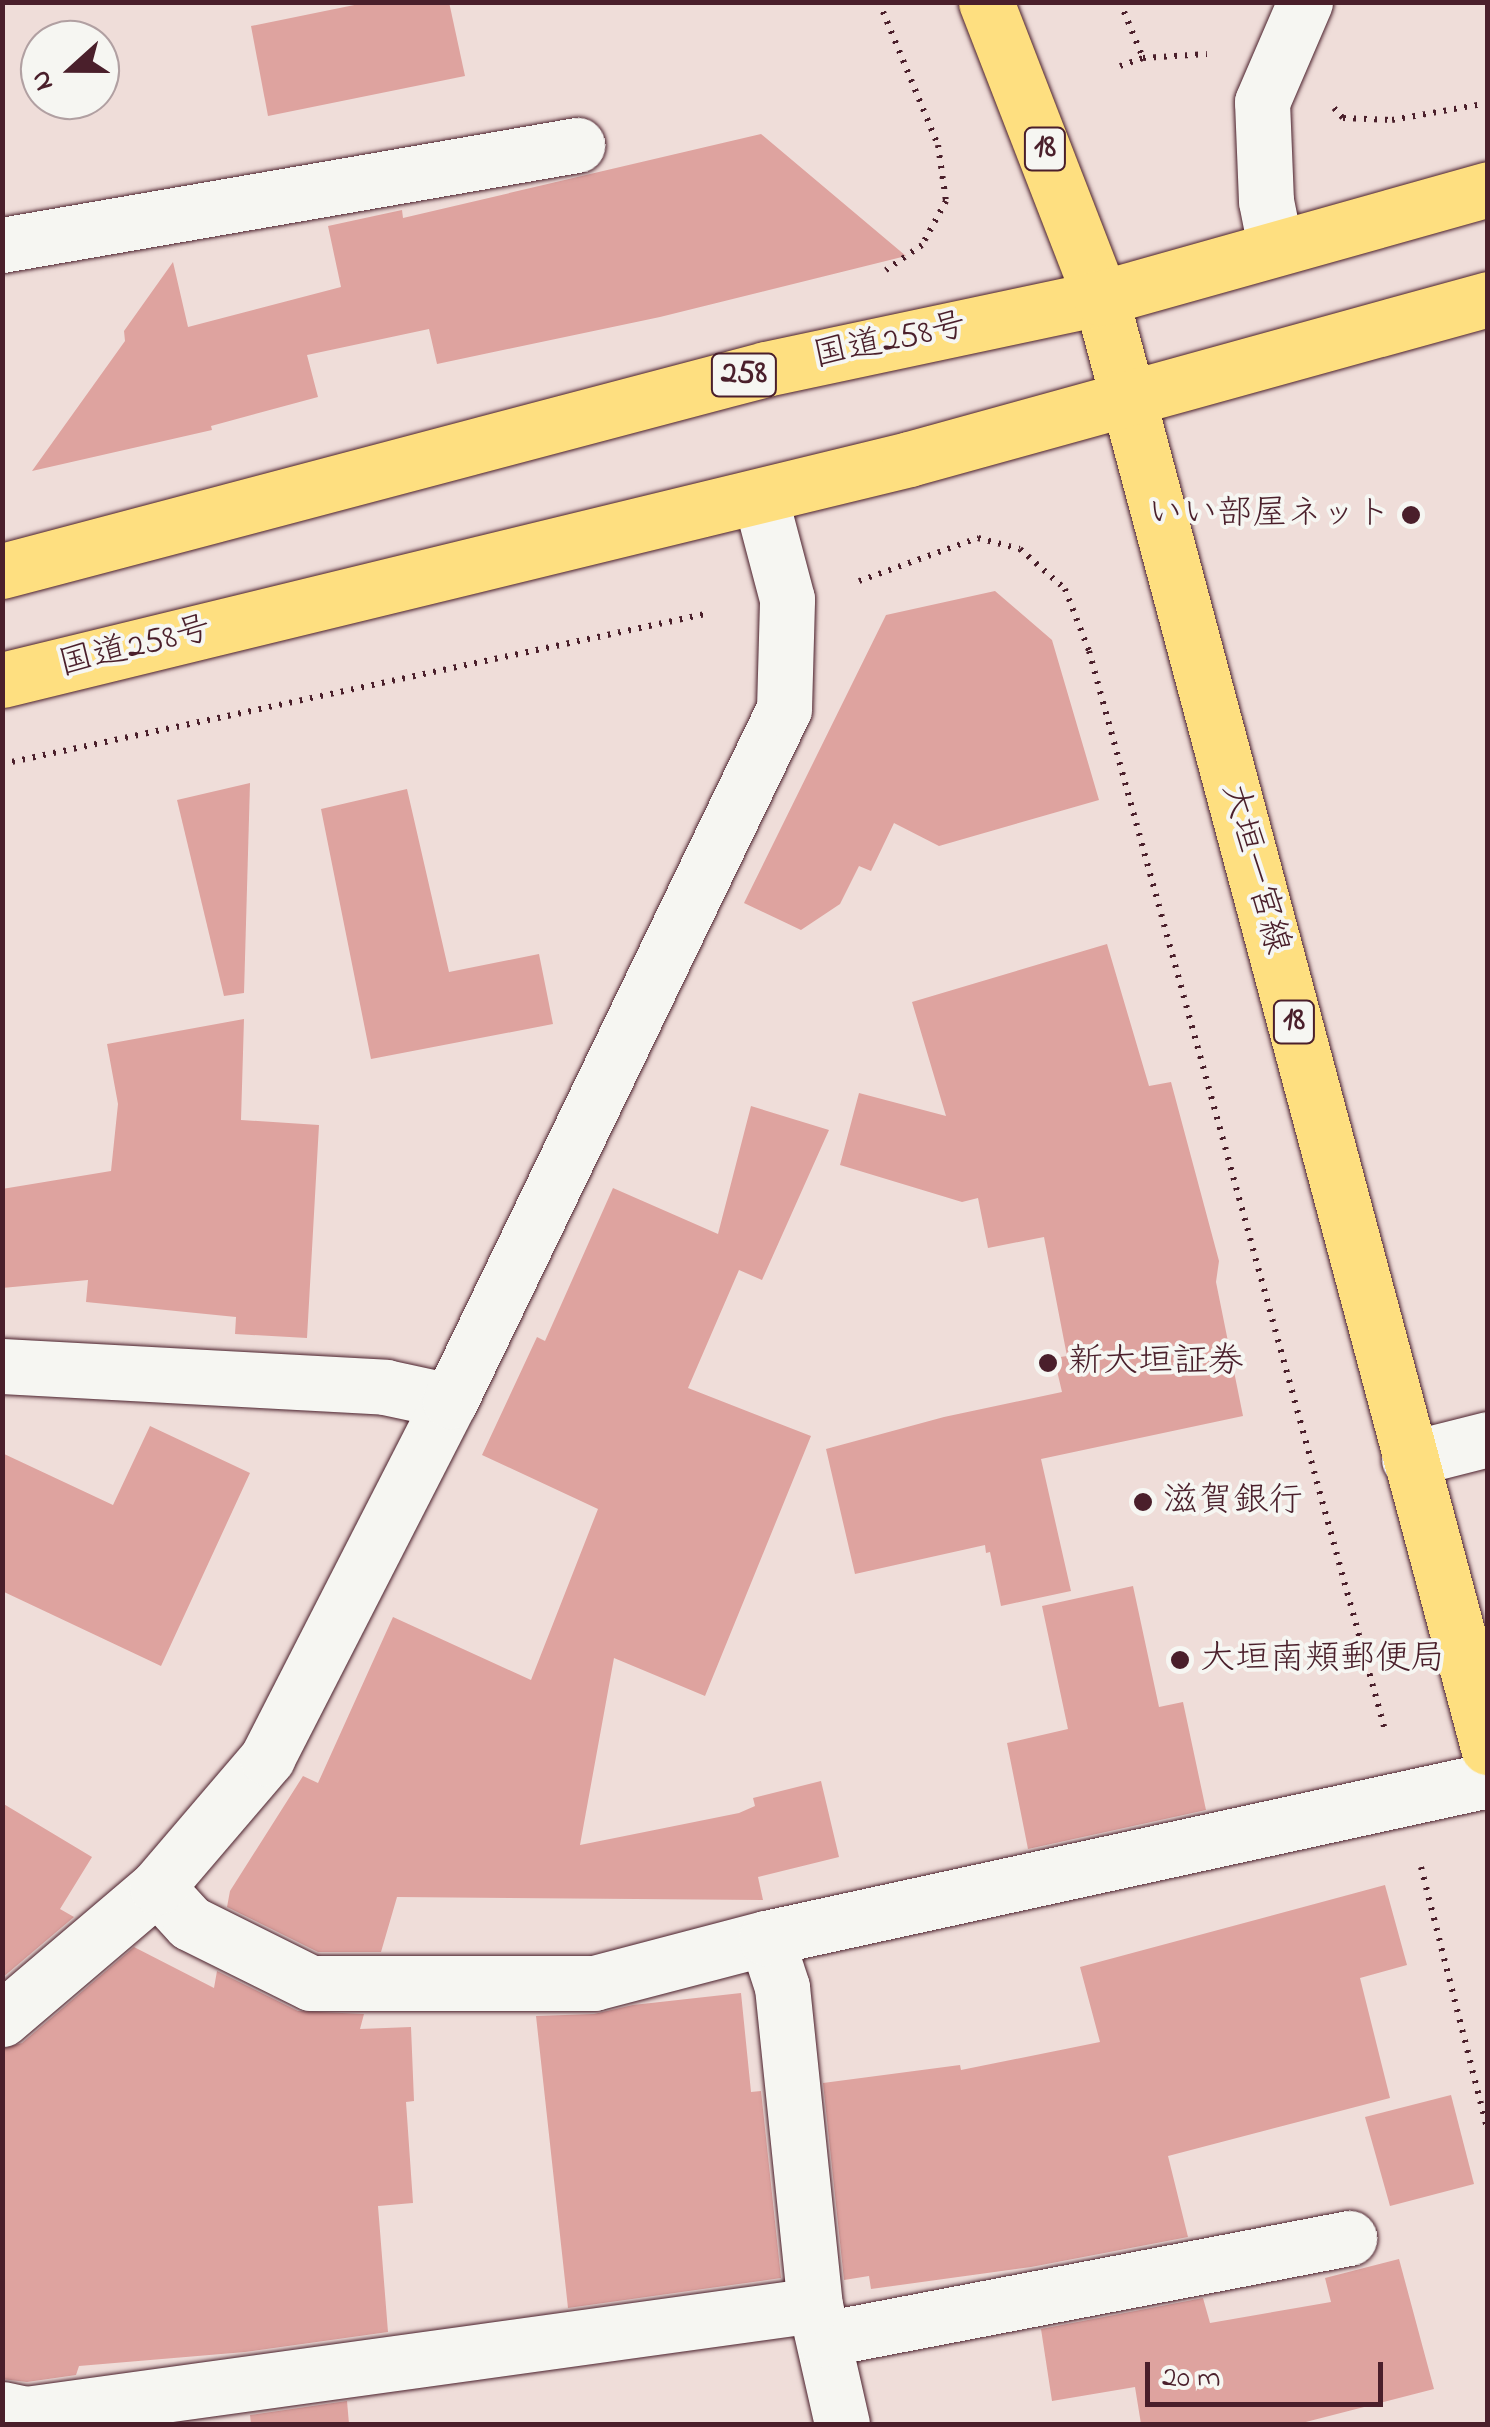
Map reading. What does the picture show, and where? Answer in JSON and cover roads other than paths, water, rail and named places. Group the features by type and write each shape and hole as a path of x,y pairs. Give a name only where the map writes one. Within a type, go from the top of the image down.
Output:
{"main road":[{"name":"大垣一宮線","path":"986,2 1101,298 1488,1747"},
{"name":"国道258号","path":"2,571 766,369 1101,298 1488,188"},
{"name":"国道258号","path":"2,680 760,497 1129,400 1488,299"}],"street":[{"path":"1275,246 1266,201 1262,102 1304,2"},
{"path":"2,245 577,145"},
{"path":"2,2019 156,1886 266,1758 450,1401 784,708 786,599 760,497"},
{"path":"2,1366 385,1387 450,1401"},
{"path":"1409,1459 1488,1439"},
{"path":"156,1886 190,1923 311,1984 594,1983 766,1938 1488,1780"},
{"path":"766,1938 782,1988 820,2322 842,2424"},
{"path":"2,2410 26,2414 820,2322 1350,2238"}],"place":[{"name":"いい部屋ネット","path":"1411,515"},
{"name":"新大垣証券","path":"1048,1363"},
{"name":"滋賀銀行","path":"1143,1502"},
{"name":"大垣南頬郵便局","path":"1180,1660"}]}
